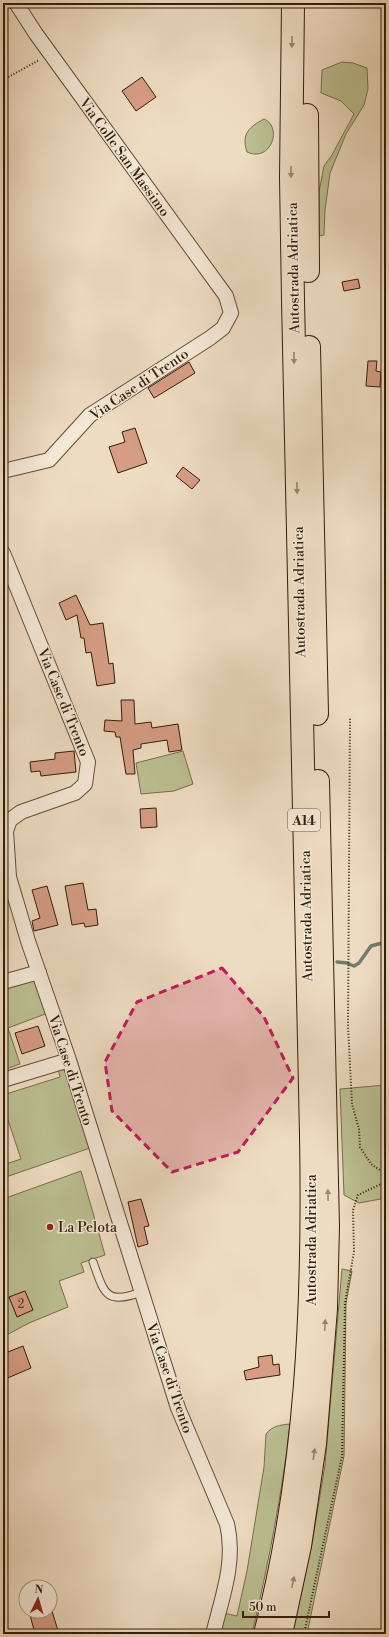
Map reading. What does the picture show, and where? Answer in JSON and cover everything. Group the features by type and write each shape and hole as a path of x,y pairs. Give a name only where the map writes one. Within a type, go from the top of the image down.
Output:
{"highway":[{"name":"Autostrada Adriatica","path":"265,1634 284,1543 301,1427 306,1377 312,1258 311,1135 291,177 293,3"},
{"name":"Autostrada Adriatica","path":"281,1634 300,1546 315,1444 324,1350 328,1266 327,1136 308,312 308,3"}],"street":[{"name":"Via Colle San Massimo","path":"16,3 50,53 226,296 230,313"},
{"name":"Via Case di Trento","path":"3,471 49,460 90,415 210,338 223,328 230,313"},
{"name":"Via Case di Trento","path":"3,553 88,762 85,784 75,793 21,812 10,820 6,831 6,878 69,1060 178,1408 207,1475 229,1534 227,1577 213,1634"},
{"path":"3,982 39,972"},
{"path":"3,1080 69,1060"}],"lane":[{"path":"93,1262 103,1290 110,1295 116,1298 126,1298 141,1292"}],"path":[{"path":"3,80 50,53"},
{"path":"304,1634 342,1456 344,1303 354,1252 353,1210 358,1195 385,1182 384,1173 371,1164 360,1147 359,1128 352,1104 348,1026 350,718"}],"highlighted area":[{"path":"222,968 264,1017 293,1078 238,1152 172,1172 112,1111 105,1062 137,1002"}],"green space":[{"path":"342,62 353,63 367,68 368,89 364,105 346,134 330,173 325,210 324,235 319,236 319,192 324,166 332,155 354,114 341,101 321,93 322,70"},
{"path":"264,119 270,123 273,129 272,143 268,149 262,153 255,154 247,152 245,140 250,128"},
{"path":"183,751 193,784 174,791 141,794 136,763"},
{"path":"35,976 48,1013 8,1028 20,1064 3,1070 3,985"},
{"path":"67,1066 90,1148 3,1178 3,1165 21,1159 3,1105 3,1095 60,1077 58,1069"},
{"path":"386,1085 386,1198 359,1203 344,1195 340,1089"},
{"name":"La Pelota","path":"81,1171 105,1255 81,1263 84,1272 59,1281 68,1307 29,1323 3,1337 3,1199"},
{"path":"342,1269 352,1271 346,1303 344,1456 307,1634 292,1634 312,1544 325,1465"},
{"path":"290,1424 274,1530 252,1634 218,1634 223,1613 237,1616 247,1571 264,1467 266,1434 268,1431 280,1425"}],"building":[{"path":"142,77 156,97 136,111 122,91"},
{"path":"358,279 360,288 344,291 342,282"},
{"path":"368,361 377,361 376,371 381,372 380,387 366,386"},
{"path":"189,362 195,373 154,398 148,388"},
{"path":"135,428 147,463 118,473 109,447 125,442 122,432"},
{"path":"183,467 200,480 192,489 176,476"},
{"path":"76,595 90,625 103,623 109,664 113,663 115,683 97,686 91,652 86,653 84,638 81,638 77,615 66,620 59,603"},
{"path":"121,700 134,700 135,724 151,722 152,728 178,724 182,750 169,752 167,740 141,744 141,748 133,750 135,774 126,774 120,737 116,737 115,732 104,731 105,720 122,721"},
{"path":"74,751 76,772 41,776 40,771 31,772 30,762 55,759 55,753"},
{"path":"156,808 157,827 141,828 140,809"},
{"path":"83,883 88,910 96,909 98,925 85,927 84,923 72,925 65,886"},
{"path":"47,886 58,925 34,931 32,921 40,918 32,890"},
{"path":"38,1026 45,1046 22,1054 15,1033"},
{"path":"141,1199 149,1226 144,1227 148,1244 138,1247 128,1202"},
{"path":"25,1291 33,1310 17,1317 9,1297"},
{"path":"23,1346 31,1368 3,1380 3,1354"},
{"path":"272,1355 273,1365 279,1364 280,1375 246,1380 244,1371 259,1367 258,1357"},
{"path":"31,1619 54,1619 59,1634 35,1634"}],"waterway":[{"path":"349,964 354,966 359,963 371,946 386,942"},
{"path":"337,962 347,963"}],"place":[{"name":"La Pelota","path":"50,1227"}]}
